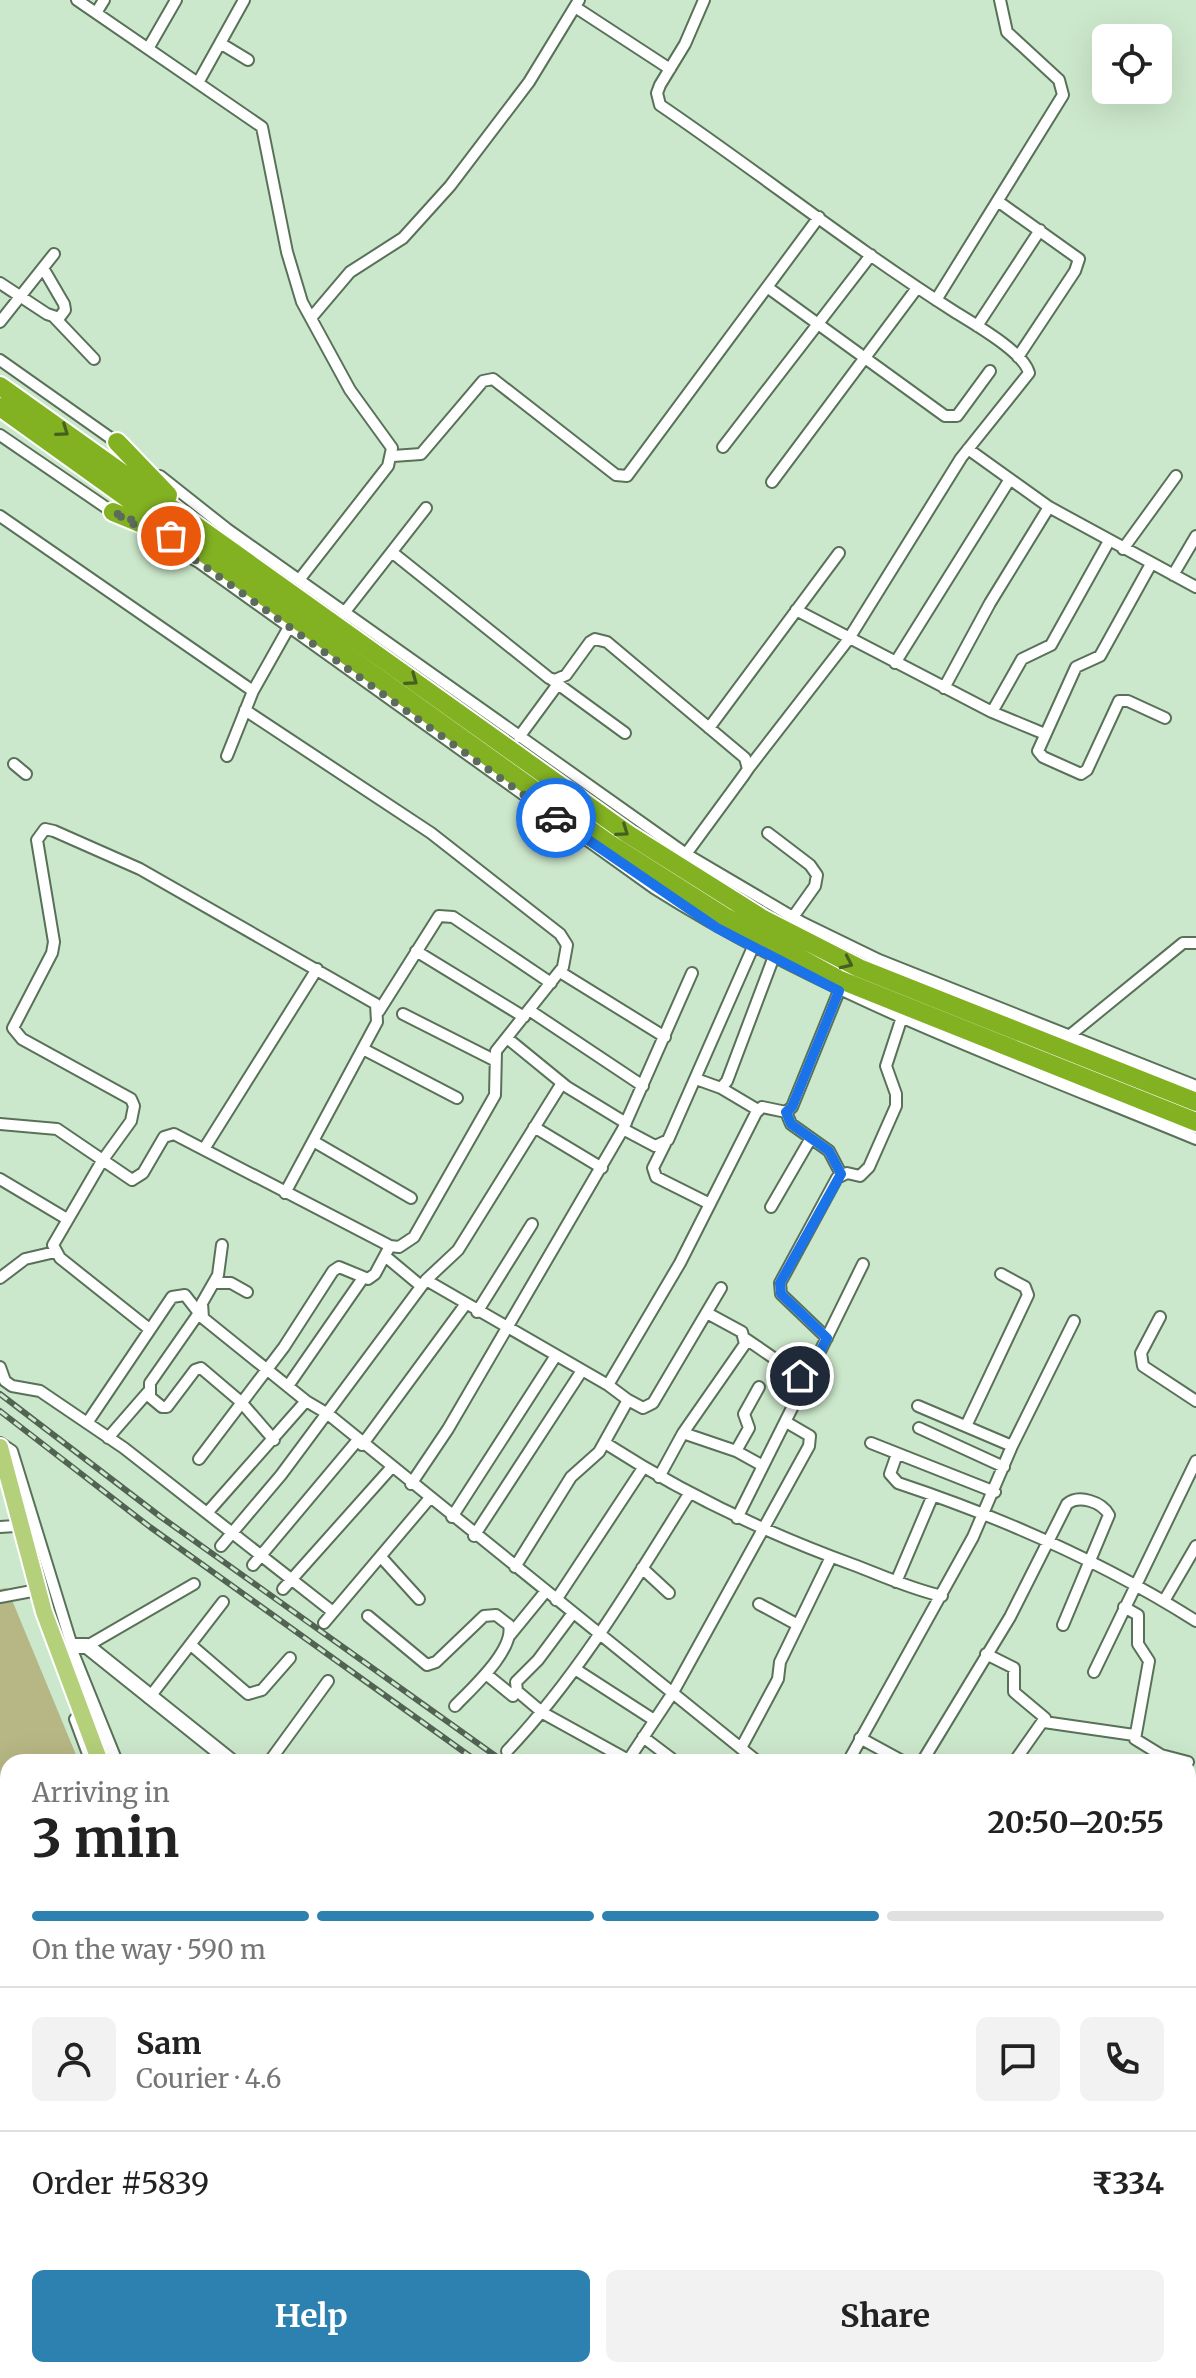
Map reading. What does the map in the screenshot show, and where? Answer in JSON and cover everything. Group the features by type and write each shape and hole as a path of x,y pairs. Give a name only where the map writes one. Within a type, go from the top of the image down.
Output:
{"highway":[{"path":"0,386 628,834 763,919 859,968 1196,1102"},
{"path":"0,407 607,842 783,950 852,985 1196,1122"},
{"path":"117,442 197,524"},
{"path":"113,512 200,548"}],"main road":[{"path":"0,1445 44,1612 97,1754"}],"street":[{"path":"77,0 255,122 265,137 287,252 299,295 356,401 392,448 393,456 299,580"},
{"path":"96,13 104,0"},
{"path":"149,47 176,0"},
{"path":"199,81 244,0"},
{"path":"686,854 848,640 968,449 1027,378 1028,368 977,326 917,288 660,105 657,93 704,0"},
{"path":"936,300 999,202 1064,90 1059,80 1007,32 1000,0"},
{"path":"311,318 350,272 403,238 450,186 529,82 577,4 670,69"},
{"path":"220,43 248,60"},
{"path":"999,202 1077,254 1079,264 1018,357"},
{"path":"393,456 421,454 483,381 493,379 616,475 627,476 819,217"},
{"path":"977,326 1040,230"},
{"path":"0,322 54,254"},
{"path":"723,447 871,255"},
{"path":"43,268 65,310 59,318 54,317"},
{"path":"0,283 54,317 94,359"},
{"path":"767,287 950,417 961,411 990,371"},
{"path":"772,482 917,288"},
{"path":"0,360 117,442 227,529 686,854 793,917 879,960 1196,1086"},
{"path":"0,435 113,512 200,563 654,888 773,959 839,991 1196,1139"},
{"path":"968,449 1049,507 1196,587"},
{"path":"1123,549 1176,476"},
{"path":"895,663 1010,479"},
{"path":"944,688 990,603 1049,507"},
{"path":"344,613 426,508"},
{"path":"0,516 253,691"},
{"path":"1173,575 1196,536"},
{"path":"992,712 1022,659 1051,645 1109,541"},
{"path":"393,553 553,681 625,733"},
{"path":"709,728 839,553"},
{"path":"1151,564 1100,656 1076,667 1039,754 1081,774 1087,770 1119,701 1128,701 1165,718"},
{"path":"796,610 848,640 992,712 1045,734"},
{"path":"227,756 253,691 289,627"},
{"path":"519,737 553,681 566,675 590,642 601,639 745,758 748,769"},
{"path":"245,710 431,833 560,934 567,945 568,957 494,1060 497,1082 490,1106 414,1237 387,1251 375,1274 363,1278 288,1386"},
{"path":"14,764 26,774"},
{"path":"148,1328 55,1252 53,1245 102,1161 131,1121 134,1106 131,1099 22,1039 13,1028 52,953 54,942 37,840 39,833 45,829 54,831 108,852 368,997 379,1011"},
{"path":"768,833 810,865 817,875 815,886 793,917"},
{"path":"285,1193 363,1049 379,1011 435,920 446,915 551,983"},
{"path":"1069,1036 1183,943 1196,943"},
{"path":"710,1204 656,1177 653,1168 696,1079 753,947"},
{"path":"416,951 526,1013 643,1086"},
{"path":"721,1088 727,1081 773,959"},
{"path":"204,1149 317,969"},
{"path":"560,972 665,1037"},
{"path":"411,1484 602,1168 643,1086 692,973"},
{"path":"786,1112 792,1107 839,991"},
{"path":"403,1014 494,1060"},
{"path":"841,1174 866,1173 896,1106 896,1094 886,1066 902,1017"},
{"path":"507,1038 562,1083 624,1126 655,1146 665,1144"},
{"path":"363,1049 457,1098"},
{"path":"696,1079 721,1088 758,1110"},
{"path":"221,1546 328,1414 423,1283 458,1250 562,1083"},
{"path":"608,1385 710,1204 758,1110 766,1107 786,1112"},
{"path":"786,1112 791,1124 829,1151 841,1174"},
{"path":"0,1124 57,1129 132,1180 143,1173 168,1135 204,1149 387,1251 423,1283 608,1385 643,1408 653,1403 721,1288"},
{"path":"534,1127 602,1168"},
{"path":"771,1207 811,1138"},
{"path":"313,1141 411,1198"},
{"path":"827,1338 781,1294 780,1283 841,1174"},
{"path":"0,1179 67,1219"},
{"path":"477,1312 532,1224"},
{"path":"108,1438 148,1392 200,1312 214,1283 222,1245"},
{"path":"0,1278 25,1259 55,1252"},
{"path":"737,1518 863,1264"},
{"path":"199,1459 268,1370 335,1268 344,1268 363,1278"},
{"path":"966,1426 1028,1295 1025,1287 1001,1274"},
{"path":"214,1283 231,1283 247,1292"},
{"path":"87,1423 148,1328 178,1295 185,1295 203,1318 306,1401 328,1414 474,1536 748,1754"},
{"path":"253,1565 360,1443 465,1305"},
{"path":"707,1313 742,1332 746,1339 800,1376 804,1384"},
{"path":"1160,1317 1141,1353 1143,1366 1196,1401"},
{"path":"852,1754 942,1596 985,1513 1012,1446 1074,1321"},
{"path":"659,1477 683,1433 746,1339"},
{"path":"452,1517 555,1357"},
{"path":"0,1367 5,1381 12,1386 40,1391 87,1423 233,1531 333,1612"},
{"path":"148,1392 162,1407 167,1407 195,1370 201,1368 241,1402 274,1440"},
{"path":"474,1536 581,1372"},
{"path":"736,1451 749,1428 744,1414 759,1387"},
{"path":"515,1567 571,1477 605,1443 628,1400"},
{"path":"207,1513 306,1401"},
{"path":"918,1406 1012,1446"},
{"path":"632,1754 672,1694 811,1440 806,1433 786,1422"},
{"path":"919,1428 1004,1467"},
{"path":"683,1433 736,1451 763,1466"},
{"path":"605,1443 643,1468 737,1518 896,1582 942,1596"},
{"path":"871,1443 995,1492"},
{"path":"0,1445 12,1451 79,1646 222,1754"},
{"path":"897,1454 890,1474 892,1480 985,1513 1049,1541 1136,1583 1196,1621"},
{"path":"1094,1672 1196,1461"},
{"path":"283,1589 391,1468"},
{"path":"556,1600 643,1468"},
{"path":"0,1471 32,1591 88,1754"},
{"path":"507,1751 543,1713 575,1669 689,1494"},
{"path":"896,1582 933,1495"},
{"path":"324,1623 429,1499"},
{"path":"927,1754 1010,1617 1071,1500 1083,1499 1102,1507 1109,1515 1063,1625"},
{"path":"0,1527 15,1526"},
{"path":"1164,1601 1196,1546"},
{"path":"381,1557 419,1599"},
{"path":"741,1748 778,1679 780,1662 831,1557"},
{"path":"642,1568 669,1593"},
{"path":"112,1754 71,1653 194,1584"},
{"path":"0,1597 32,1591"},
{"path":"455,1706 486,1674 510,1635 546,1591"},
{"path":"149,1698 223,1602"},
{"path":"759,1604 798,1625"},
{"path":"1124,1607 1138,1615 1138,1644 1149,1661 1144,1701 1134,1735 1138,1743 1154,1754"},
{"path":"573,1613 538,1660 516,1682 517,1691 543,1713 615,1754"},
{"path":"368,1616 427,1665 436,1662 489,1614 509,1625 510,1635"},
{"path":"191,1645 248,1694 262,1690 290,1658"},
{"path":"986,1654 1014,1668 1014,1692 1043,1715 1044,1722 1020,1754"},
{"path":"575,1669 654,1720"},
{"path":"486,1674 513,1696"},
{"path":"275,1754 328,1681"},
{"path":"1044,1722 1134,1735"},
{"path":"643,1737 665,1754"},
{"path":"860,1738 889,1754"}],"shaded area":[{"path":"7,1588 76,1754 0,1754 0,1589"}],"railway":[{"path":"0,1394 161,1517 493,1754"},
{"path":"0,1411 150,1527 467,1754"}],"way so far":[{"path":"171,536 113,512 200,563 556,818"}],"route":[{"path":"556,818 654,888 717,928 839,991 792,1107 786,1112 796,1129 829,1151 841,1174 780,1283 781,1294 827,1338 804,1384 800,1376"}]}
